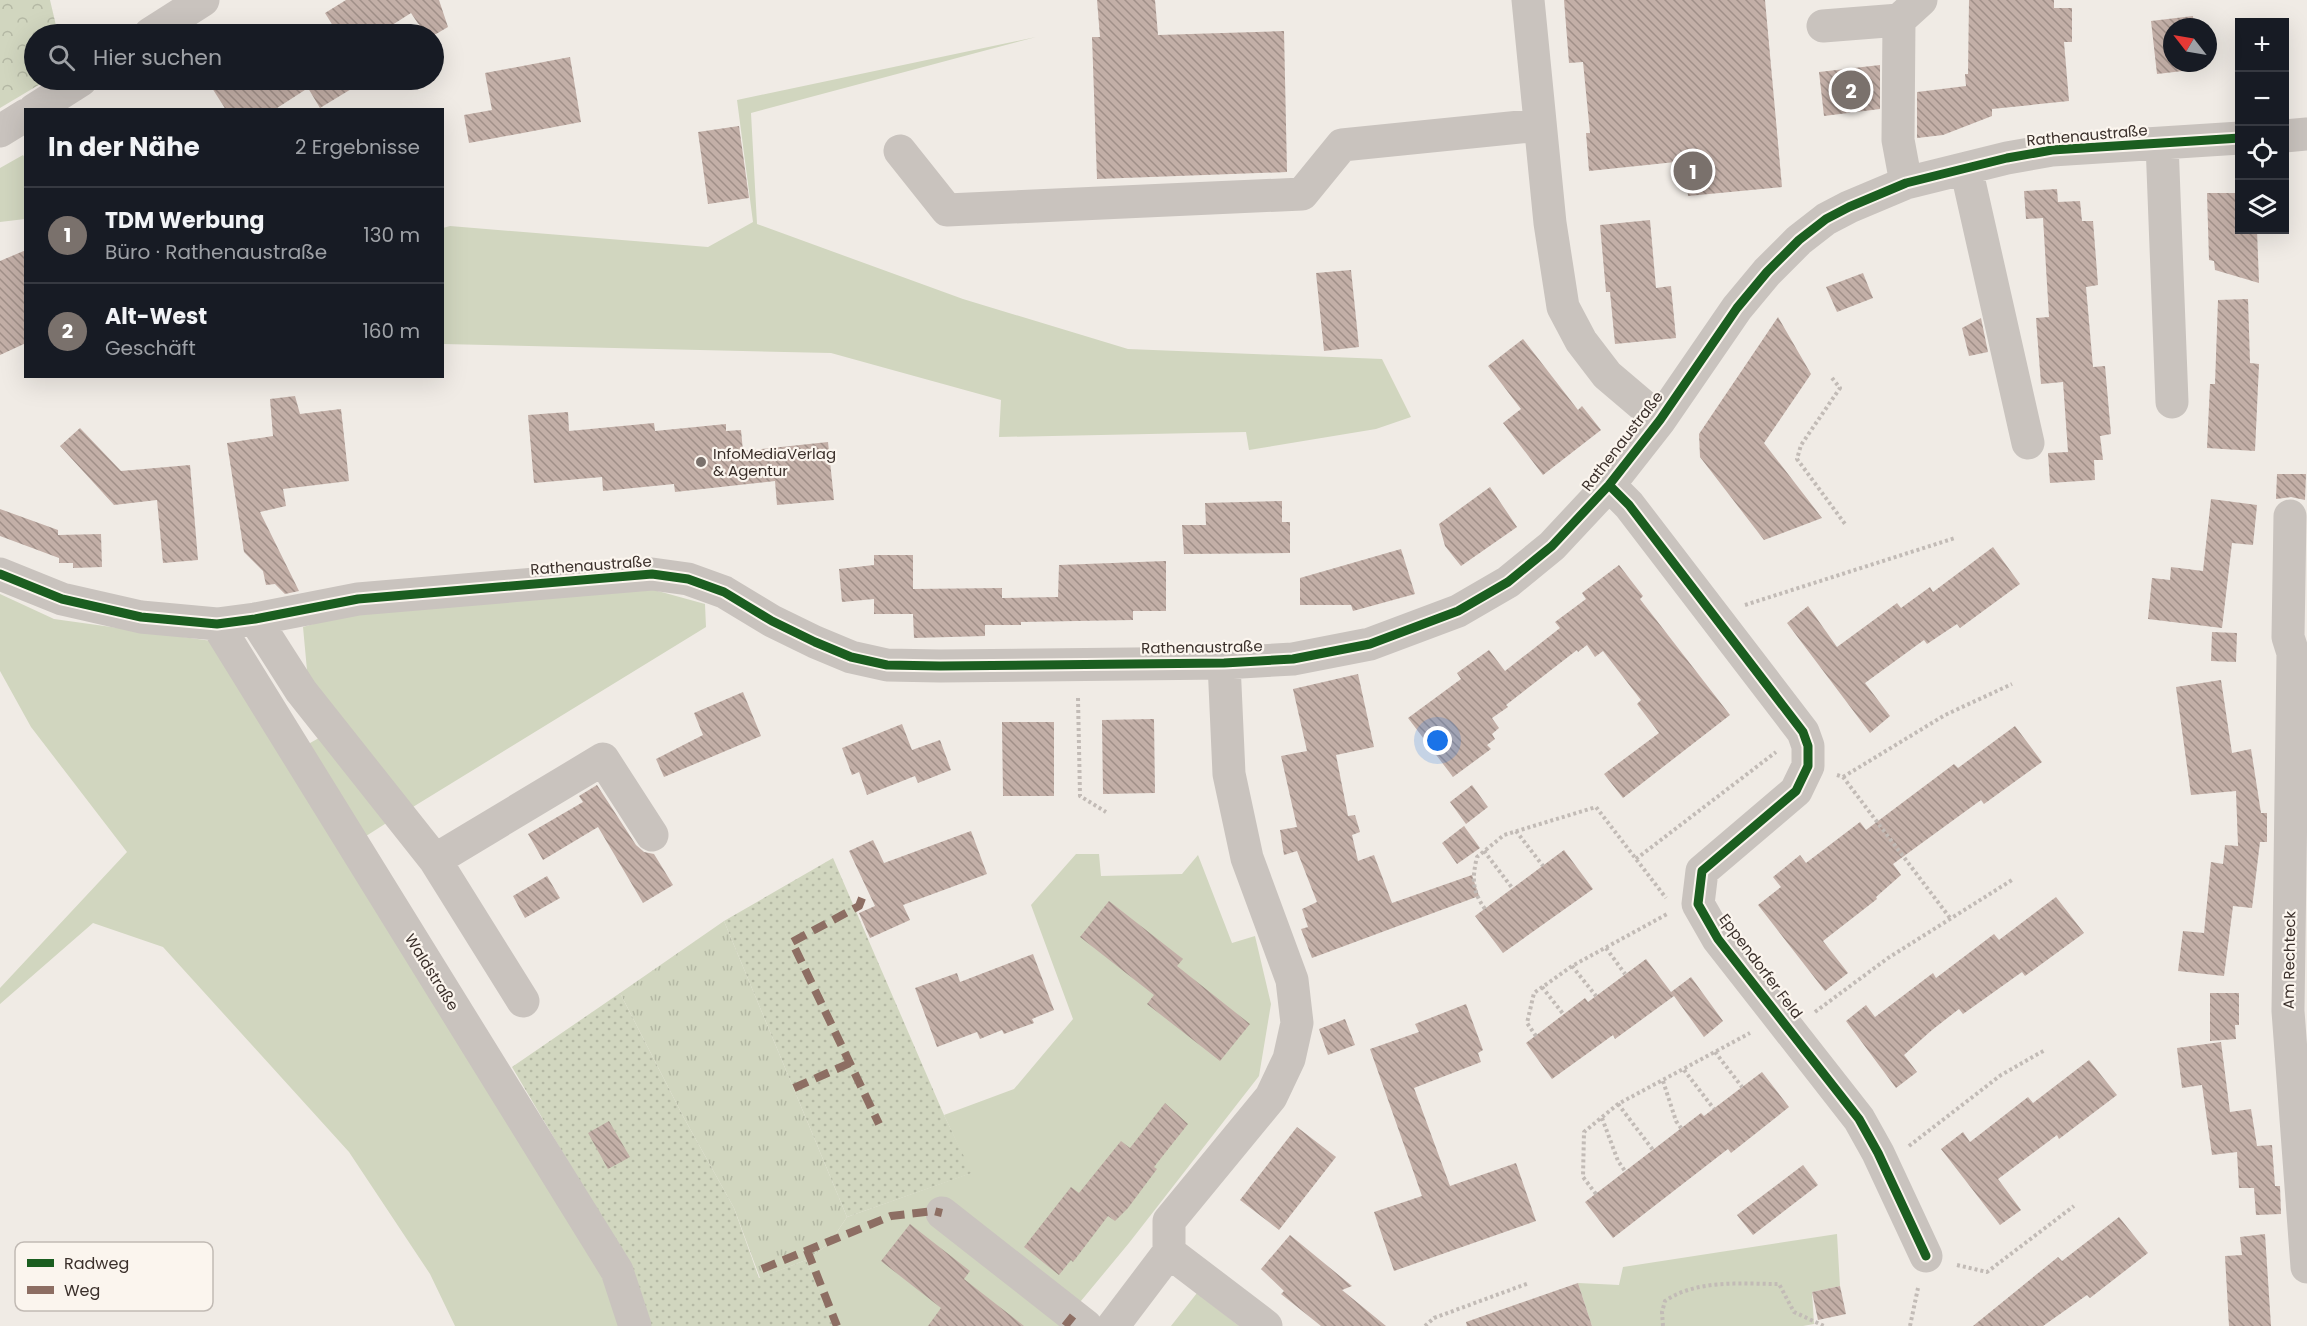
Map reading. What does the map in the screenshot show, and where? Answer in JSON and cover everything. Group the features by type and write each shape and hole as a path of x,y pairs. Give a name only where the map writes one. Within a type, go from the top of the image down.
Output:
{"street":[{"path":"165,24 202,0"},
{"name":"Rathenaustraße","path":"1528,0 1550,223 1563,307 1581,341 1607,375 1660,420"},
{"path":"1822,26 1910,10 1898,141 1906,183"},
{"path":"37,108 65,90"},
{"path":"0,131 24,116"},
{"path":"900,151 948,210 959,210 1302,194 1342,144 1540,125"},
{"path":"2289,136 2307,134"},
{"name":"Rathenaustraße","path":"0,574 62,598 141,617 217,624 358,599 652,574 688,579 724,592 772,621 815,642 851,657 887,665 1224,663 1293,659 1370,644 1458,611 1508,582 1552,546 1609,485 1660,420 1737,308 1767,272 1799,240 1826,219 1906,183 2052,150 2235,138"},
{"name":"Rathenaustraße","path":"2162,143 2172,402"},
{"path":"1965,168 2028,443"},
{"path":"1609,485 1629,505 1721,624 1803,732 1808,746 1808,766 1797,791 1702,871 1686,907"},
{"name":"Am Rechteck","path":"2290,516 2288,637 2300,654 2288,1011 2307,1267"},
{"path":"255,619 301,691 435,860 523,1001"},
{"name":"Waldstraße","path":"217,624 617,1271 635,1326"},
{"path":"1113,1326 1169,1252 1169,1221 1271,1097 1289,1059 1297,1023 1292,980 1247,858 1229,774 1224,663"},
{"path":"435,860 603,759 652,835"},
{"name":"Eppendorfer Feld","path":"1686,907 1718,939 1858,1119 1884,1165 1926,1256"},
{"path":"942,1213 1086,1326"},
{"path":"1169,1252 1266,1326"}],"path":[{"path":"1832,378 1840,388 1801,444 1797,459 1845,524"},
{"path":"1721,624 1748,603 1955,538"},
{"path":"1077,664 1080,796 1106,812"},
{"path":"1843,777 1945,715 2012,684"},
{"path":"1636,859 1803,732"},
{"path":"1808,766 1843,777 1950,918"},
{"path":"1485,909 1476,896 1474,883 1477,857 1504,835 1596,807 1636,859 1686,907 1572,966 1534,993 1527,1023 1536,1036"},
{"path":"1516,831 1543,866"},
{"path":"1484,851 1513,889"},
{"path":"1596,1194 1583,1177 1584,1132 1618,1104 1715,1052 1785,1023 2012,880"},
{"path":"1606,948 1625,974"},
{"path":"1572,966 1596,996"},
{"path":"1542,987 1564,1015"},
{"path":"1884,1165 2001,1075 2045,1050"},
{"path":"1715,1052 1742,1087"},
{"path":"1683,1070 1714,1109"},
{"path":"1663,1081 1676,1121 1681,1128"},
{"path":"1618,1104 1653,1150"},
{"path":"1602,1118 1618,1161 1625,1171"},
{"path":"1910,1326 1926,1256 1987,1272 2074,1206"},
{"path":"1425,1326 1434,1318 1529,1284"},
{"path":"1663,1326 1662,1312 1665,1300 1676,1293 1718,1284 1779,1284 1794,1312 1824,1326"}],"green space":[{"path":"0,0 50,0 56,24 24,24 24,90 30,90 0,108"},
{"path":"1036,37 751,113 757,224 963,299 1128,349 1382,359 1411,417 1376,429 1249,450 1246,432 999,437 1001,400 831,353 444,344 444,228 450,226 708,247 753,222 737,100"},
{"path":"23,155 24,157 24,219 0,222 0,168"},
{"path":"647,588 705,604 706,627 408,810 308,681 303,627 358,611"},
{"path":"0,594 54,619 219,642 584,1224 619,1326 455,1326 430,1274 349,1152 163,947 93,923 0,1004 0,988 127,852 31,727 0,671"},
{"path":"326,734 388,822 363,838 303,747"},
{"path":"1076,854 1099,854 1101,876 1182,874 1198,855 1232,943 1255,936 1271,1004 1259,1076 1129,1243 1066,1319 1073,1326 832,1326 806,1260 829,1244 847,1217 971,1173 944,1115 1014,1089 1073,1019 1031,905"},
{"path":"833,858 944,1115 972,1173 847,1217 724,921"},
{"path":"724,921 847,1217 829,1244 806,1260 760,1278 734,1208 684,1118 620,993"},
{"path":"620,993 684,1118 734,1208 759,1278 806,1260 833,1326 649,1326 605,1224 512,1067"},
{"path":"1837,1234 1840,1286 1812,1292 1814,1324 1803,1326 1592,1326 1578,1283 1619,1285 1623,1267"},
{"path":"1197,1293 1239,1326 1171,1326"}],"building":[{"path":"346,0 439,0 448,27 444,29 444,24 418,24 411,13 394,24 332,24 325,13"},
{"path":"1097,0 1155,0 1158,35 1284,31 1287,172 1097,179 1092,37 1100,37"},
{"path":"1564,0 1765,0 1782,187 1688,196 1685,161 1589,171 1586,133 1590,133 1583,62 1569,63"},
{"path":"1969,0 2054,0 2054,8 2072,8 2072,42 2064,42 2069,101 1992,109 1992,116 1943,135 1917,138 1917,92 1966,86"},
{"path":"2163,20 2163,72 2174,72 2157,74 2151,21"},
{"path":"570,57 581,122 469,143 464,115 492,110 485,73"},
{"path":"1880,65 1880,109 1824,116 1819,72"},
{"path":"213,90 305,90 277,108 225,108"},
{"path":"309,90 350,90 320,108"},
{"path":"739,126 749,198 708,204 698,132"},
{"path":"2057,189 2058,202 2080,201 2082,221 2093,221 2098,285 2086,287 2093,367 2105,366 2111,434 2100,436 2103,460 2094,460 2095,480 2050,483 2048,453 2068,452 2063,382 2041,384 2036,318 2049,317 2043,218 2026,219 2024,191"},
{"path":"2207,193 2235,193 2235,234 2257,234 2259,283 2215,270 2214,261 2209,260"},
{"path":"1650,220 1656,288 1671,286 1676,338 1615,344 1610,292 1606,292 1600,225"},
{"path":"24,251 24,344 0,355 0,261"},
{"path":"1351,270 1359,347 1324,351 1316,273"},
{"path":"1863,273 1873,298 1837,312 1826,287"},
{"path":"2248,299 2250,363 2259,364 2255,451 2207,448 2210,384 2215,384 2218,300"},
{"path":"1778,317 1811,374 1764,443 1822,518 1764,540 1700,457 1699,434"},
{"path":"1981,318 1988,352 1969,356 1962,328"},
{"path":"1523,339 1578,410 1582,406 1601,430 1543,475 1503,423 1521,409 1488,366"},
{"path":"295,396 300,414 341,409 349,481 283,489 286,506 260,512 299,591 285,594 275,584 266,585 263,571 244,552 227,443 273,436 270,399"},
{"path":"568,412 569,431 654,423 655,431 726,424 726,431 741,430 743,451 828,442 834,500 777,505 775,481 675,492 674,484 603,491 602,477 534,483 528,415"},
{"path":"80,428 121,471 190,465 198,560 163,563 157,500 114,505 60,446"},
{"path":"2277,474 2306,474 2305,500 2291,497 2276,499"},
{"path":"1490,487 1517,527 1461,566 1445,546 1439,524"},
{"path":"2211,499 2257,505 2253,545 2232,543 2222,628 2148,619 2152,578 2170,580 2171,567 2203,571"},
{"path":"1282,501 1282,522 1290,522 1290,553 1184,554 1182,525 1206,525 1205,503"},
{"path":"0,509 58,530 58,535 101,534 102,567 73,568 73,563 59,563 59,558 0,536"},
{"path":"1993,547 2020,584 1960,628 1957,624 1927,644 1924,640 1865,683 1890,716 1870,733 1787,623 1808,606 1837,647 1897,603 1901,608 1930,587 1933,592"},
{"path":"1401,549 1415,594 1353,611 1351,605 1300,605 1300,578"},
{"path":"874,555 913,555 913,589 1002,588 1002,598 1058,597 1059,565 1166,561 1166,611 1133,611 1133,620 985,625 985,636 914,638 913,614 874,614 874,599 842,602 839,569 874,565"},
{"path":"1619,565 1643,596 1640,599 1730,715 1623,798 1604,774 1659,733 1637,704 1641,700 1603,651 1595,657 1587,645 1578,652 1577,650 1492,718 1499,728 1492,734 1495,739 1487,745 1491,749 1453,777 1408,718 1461,679 1457,673 1489,650 1505,671 1560,628 1555,622 1586,599 1582,593"},
{"path":"2212,632 2237,633 2236,662 2211,661"},
{"path":"1358,674 1374,747 1336,755 1348,816 1355,815 1360,832 1352,835 1358,861 1374,855 1392,903 1472,875 1479,896 1312,958 1301,929 1308,927 1302,909 1317,902 1297,851 1284,855 1280,830 1297,827 1281,756 1307,751 1293,689"},
{"path":"2221,680 2232,753 2251,749 2261,813 2267,813 2267,842 2260,842 2252,908 2233,906 2224,976 2178,971 2183,931 2204,933 2211,862 2223,864 2225,845 2238,846 2236,791 2191,795 2176,687"},
{"path":"743,692 761,736 664,777 656,759 703,735 694,713"},
{"path":"1154,719 1155,793 1103,794 1102,720"},
{"path":"1002,722 1054,722 1054,796 1003,796"},
{"path":"902,724 912,750 940,740 951,770 918,783 915,776 867,795 859,772 852,775 842,748"},
{"path":"2015,726 2042,762 1984,804 1981,800 1893,864 1901,875 1876,897 1877,899 1823,941 1848,973 1825,991 1758,905 1781,887 1773,877 1800,855 1806,863 1860,822 1866,830 1954,764 1958,768"},
{"path":"597,785 636,845 644,852 654,854 673,885 643,903 598,827 543,860 528,834 583,802 579,796"},
{"path":"1472,785 1488,807 1466,824 1450,802"},
{"path":"1464,826 1480,848 1457,864 1442,843"},
{"path":"971,831 987,874 903,905 910,920 870,938 859,913 875,906 849,851 873,840 884,863"},
{"path":"1564,850 1593,889 1503,953 1475,916"},
{"path":"547,876 560,898 525,918 513,896"},
{"path":"2056,897 2084,933 2025,976 2022,972 1963,1014 1959,1009 1932,1030 1904,1055 1917,1072 1896,1088 1846,1021 1866,1005 1875,1017 1933,973 1936,978 1994,934 1999,940"},
{"path":"1109,901 1183,959 1177,966 1250,1024 1220,1061 1147,1004 1154,995 1080,937"},
{"path":"1033,954 1054,1010 1032,1019 1034,1023 1004,1034 1002,1030 980,1039 977,1032 937,1047 915,988 957,973 960,982"},
{"path":"1646,959 1671,992 1691,977 1723,1021 1704,1037 1674,996 1615,1039 1613,1035 1552,1079 1526,1043 1585,998 1588,1002"},
{"path":"2210,993 2239,993 2239,1025 2235,1025 2236,1039 2210,1041"},
{"path":"1466,1004 1483,1050 1478,1053 1481,1062 1414,1088 1450,1186 1516,1163 1536,1221 1394,1271 1374,1212 1422,1196 1370,1049 1419,1032 1415,1024"},
{"path":"1345,1019 1355,1045 1328,1055 1319,1029"},
{"path":"2221,1042 2230,1112 2251,1109 2257,1146 2272,1145 2275,1186 2280,1186 2281,1214 2256,1215 2254,1188 2239,1188 2237,1152 2212,1155 2202,1085 2182,1088 2177,1048"},
{"path":"2089,1060 2117,1095 2059,1139 2057,1135 1998,1179 2021,1210 2000,1225 1941,1149 1963,1132 1970,1142 2028,1097 2033,1103"},
{"path":"1762,1072 1789,1107 1731,1153 1728,1149 1613,1238 1585,1202 1701,1113 1704,1116"},
{"path":"1165,1103 1188,1124 1154,1167 1157,1169 1128,1208 1115,1221 1108,1216 1073,1262 1071,1260 1059,1275 1024,1247 1071,1187 1079,1193 1121,1141 1130,1148"},
{"path":"609,1121 630,1157 608,1169 588,1133"},
{"path":"1297,1127 1336,1157 1279,1230 1240,1200"},
{"path":"1803,1165 1818,1185 1753,1235 1737,1215"},
{"path":"2119,1217 2148,1253 2090,1298 2087,1295 2043,1326 1973,1326 2058,1257 2062,1261"},
{"path":"910,1224 970,1271 964,1279 1024,1326 928,1326 941,1308 881,1261"},
{"path":"2265,1234 2271,1326 2229,1326 2225,1256 2242,1255 2240,1237"},
{"path":"1290,1235 1352,1286 1342,1290 1386,1326 1321,1326 1281,1294 1284,1291 1261,1269"},
{"path":"1578,1283 1592,1326 1467,1326 1466,1322"},
{"path":"1840,1286 1846,1314 1818,1320 1812,1292"}],"marked path":[{"path":"862,898 859,906 792,942 879,1124"},
{"path":"794,1088 850,1063"},
{"path":"762,1269 891,1216 934,1211 942,1213"},
{"path":"807,1250 837,1326"},
{"path":"1065,1326 1073,1316"}],"cycle path":[{"path":"0,574 62,599 141,617 217,624 358,599 652,574 688,579 724,592 772,621 815,642 851,657 887,665 1224,663 1293,659 1370,644 1458,611 1508,582 1552,546 1609,485 1660,420 1737,308 1767,272 1799,240 1826,219 1906,183 2007,158 2052,150 2235,138"},
{"path":"1609,485 1629,505 1803,732 1808,746 1808,766 1796,791 1702,871 1698,904 1718,939 1859,1119 1878,1153 1926,1256"}],"place":[{"name":"Alt-West","path":"1851,90"},
{"name":"TDM Werbung","path":"1693,171"},
{"name":"InfoMediaVerlag & Agentur","path":"701,462"}]}
